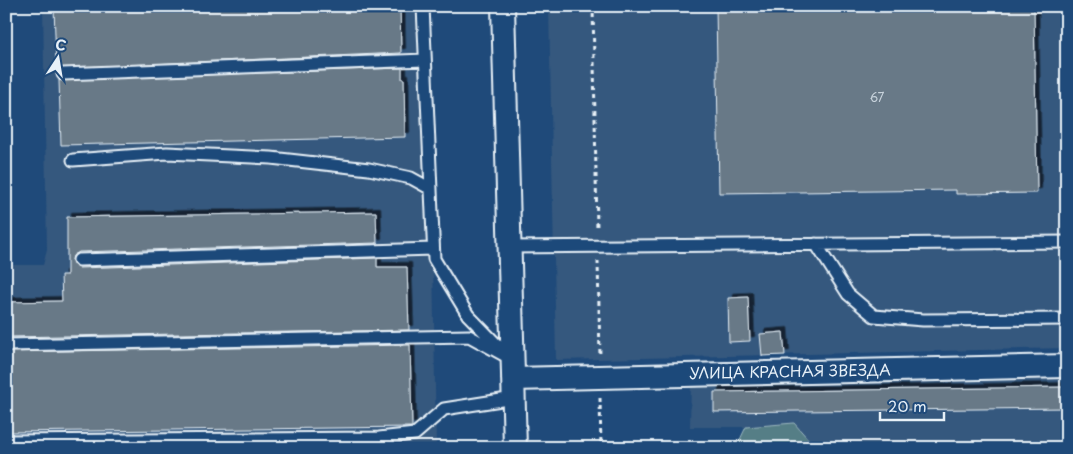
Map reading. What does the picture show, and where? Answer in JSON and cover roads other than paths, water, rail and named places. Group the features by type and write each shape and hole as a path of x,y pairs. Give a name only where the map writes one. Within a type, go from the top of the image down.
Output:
{"street":[{"path":"503,6 515,448"},
{"name":"УЛИЦА КРАСНАЯ ЗВЕЗДА","path":"513,379 1067,366"}],"lane":[{"path":"423,6 434,259 468,315 513,379"},
{"path":"63,74 425,60"},
{"path":"73,160 167,153 271,158 377,171 411,178 430,189"},
{"path":"509,247 1067,242"},
{"path":"816,244 848,294 874,316 923,320 1067,320"},
{"path":"78,260 433,249"},
{"path":"6,345 469,336 513,379"},
{"path":"6,441 378,438 416,434 444,409 513,379"}]}
